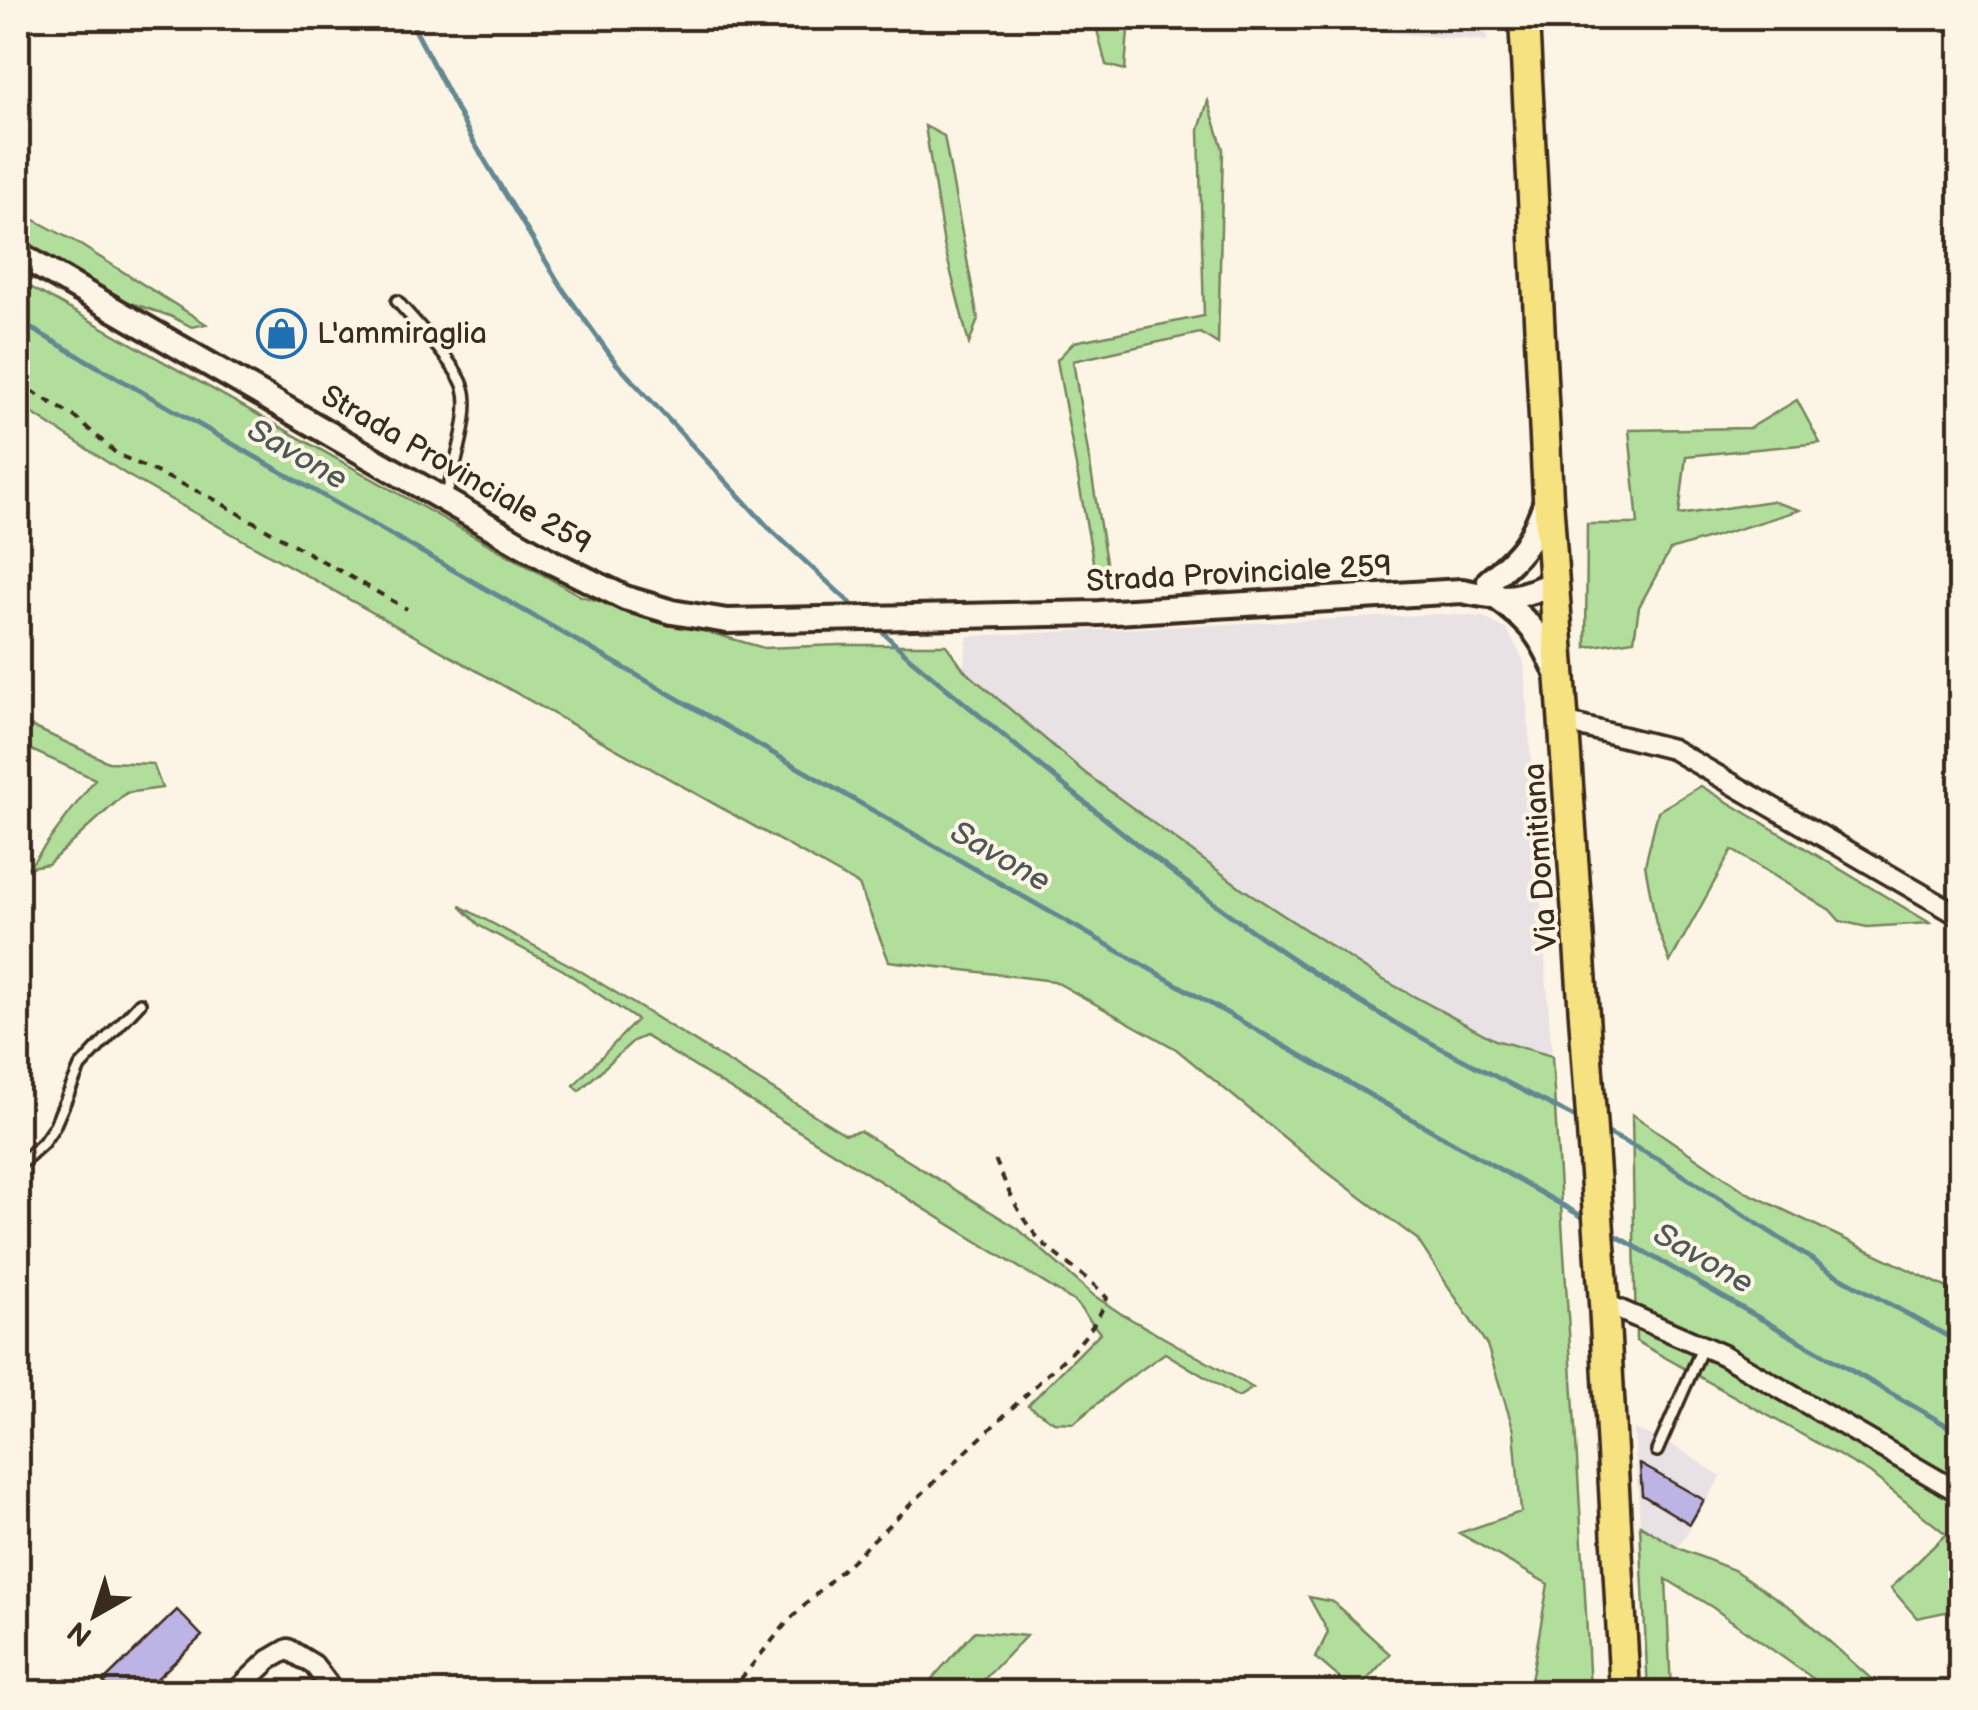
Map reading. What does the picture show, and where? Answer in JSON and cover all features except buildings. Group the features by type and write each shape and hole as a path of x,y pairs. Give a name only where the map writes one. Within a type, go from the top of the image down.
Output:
{"main road":[{"name":"Via Domitiana","path":"1524,18 1548,498 1604,1293 1625,1692"}],"street":[{"name":"Strada Provinciale 259","path":"18,254 552,562 625,598 672,612 727,621 1098,613 1493,590 1530,594 1555,582"},
{"path":"1548,498 1535,532 1493,590 1524,617 1546,646 1562,683"},
{"path":"1564,722 1672,749 1960,916"},
{"path":"1604,1293 1960,1493"},
{"path":"236,1692 269,1660 288,1649 314,1665 334,1692"}],"lane":[{"path":"398,300 447,360 464,389 464,423 446,499"},
{"path":"18,1166 54,1127 80,1067 140,1003"},
{"path":"1657,1452 1703,1346"}],"path":[{"path":"18,383 75,416 117,454 210,497 406,609"},
{"path":"730,1692 789,1620 1071,1352 1100,1316 1107,1298 1040,1240 1013,1201 995,1158"}],"shaded area":[{"path":"1231,18 1485,18 1487,41 1417,35"},
{"path":"1441,614 1483,617 1507,630 1524,661 1552,1056 1495,1040 1380,978 1243,889 1085,774 963,670 968,636"},
{"path":"1634,1429 1671,1444 1721,1476 1678,1548 1640,1525"}],"green space":[{"path":"1094,18 1126,18 1125,70 1106,65"},
{"path":"1208,101 1223,149 1218,344 1200,333 1073,361 1107,568 1098,589 1057,360 1074,342 1204,316 1199,130"},
{"path":"925,126 944,136 978,319 969,344 944,245"},
{"path":"18,211 74,241 206,324 192,327 125,301 18,237"},
{"path":"18,280 581,596 764,648 946,645 964,670 1085,773 1243,889 1380,978 1495,1040 1552,1056 1590,1692 1529,1692 1548,1584 1459,1533 1521,1512 1514,1431 1487,1345 1417,1239 1319,1166 1176,1049 1054,981 889,961 859,885 127,475 18,404"},
{"path":"1797,400 1820,443 1686,456 1679,515 1771,501 1800,510 1670,550 1639,607 1634,640 1586,647 1587,524 1638,524 1629,430 1750,428"},
{"path":"18,720 108,762 153,764 162,788 126,793 48,864 29,867 95,779 18,744"},
{"path":"1701,786 1930,923 1867,927 1840,921 1830,910 1732,850 1670,962 1656,924 1645,865 1658,811"},
{"path":"460,906 579,970 845,1134 860,1131 1017,1228 1093,1295 1120,1313 1253,1388 1238,1397 1165,1353 1074,1423 1054,1422 1028,1405 1100,1333 1075,1302 645,1036 633,1041 579,1091 574,1085 637,1020 563,970 480,926"},
{"path":"1632,1114 1746,1192 1960,1294 1960,1609 1917,1618 1891,1588 1946,1534 1870,1473 1636,1341"},
{"path":"1640,1525 1678,1548 1734,1570 1794,1610 1869,1677 1894,1692 1832,1692 1666,1579 1671,1692 1648,1692"},
{"path":"1309,1597 1333,1602 1390,1654 1356,1692 1316,1658 1328,1632"},
{"path":"975,1631 1026,1636 972,1692 920,1692"}],"waterway":[{"path":"409,18 473,141 562,288 616,363 769,528 860,612"},
{"name":"Savone","path":"18,321 1590,1221"},
{"path":"876,626 1072,792 1237,920 1380,1014 1580,1120"},
{"path":"1604,1131 1660,1160 1831,1272 1960,1343"},
{"name":"Savone","path":"1608,1231 1960,1433"}],"place":[{"name":"L'ammiraglia","path":"282,334"}]}
